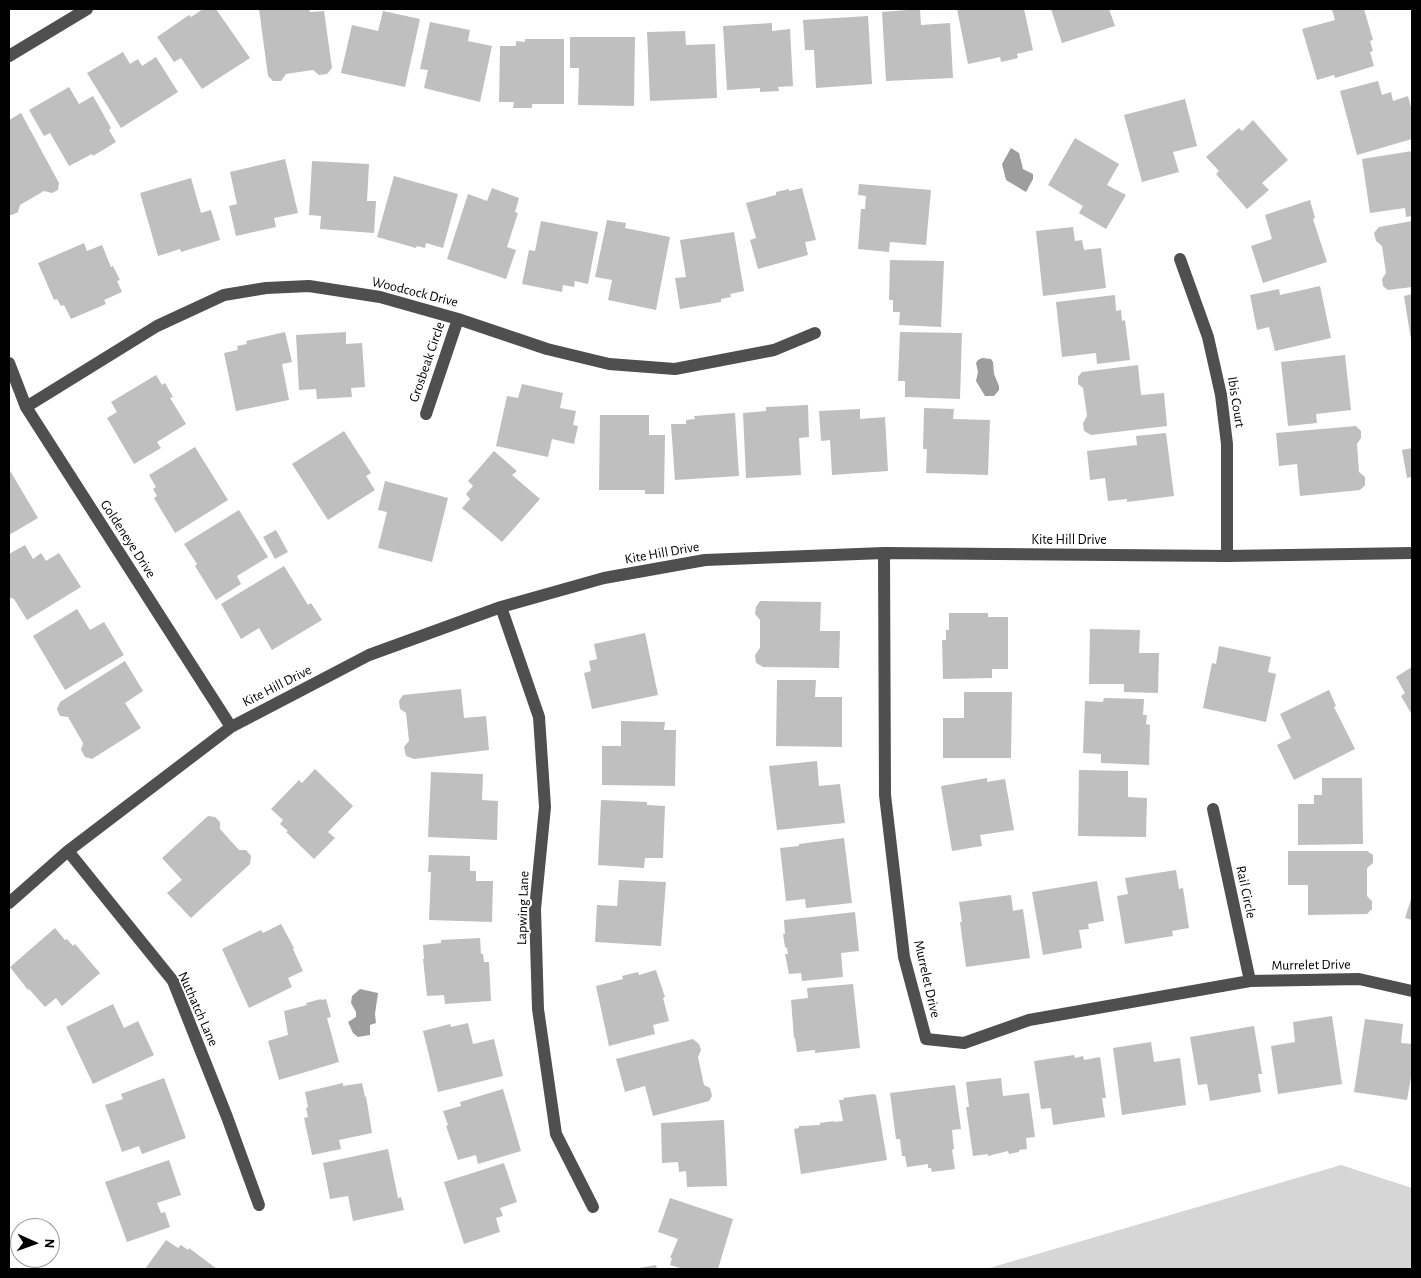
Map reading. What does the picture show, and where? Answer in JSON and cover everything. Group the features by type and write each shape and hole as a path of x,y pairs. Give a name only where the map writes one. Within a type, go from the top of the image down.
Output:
{"street":[{"path":"9,56 87,9"},
{"name":"Ibis Court","path":"1180,259 1208,337 1221,395 1227,444 1227,556"},
{"name":"Woodcock Drive","path":"26,407 156,326 224,295 266,288 309,286 380,297 458,319 547,349 600,362 675,369 774,350 815,333"},
{"name":"Grosbeak Circle","path":"426,414 458,319"},
{"name":"Goldeneye Drive","path":"9,363 26,407 231,726"},
{"name":"Kite Hill Drive","path":"9,903 68,851 231,726 369,655 501,607 604,578 706,560 884,553 1227,556 1412,553"},
{"name":"Murrelet Drive","path":"884,553 885,795 904,957 926,1039 964,1042 1029,1020 1250,982 1359,979 1412,992"},
{"name":"Lapwing Lane","path":"501,607 539,717 545,807 535,909 538,1009 556,1134 593,1207"},
{"name":"Rail Circle","path":"1213,809 1250,982"},
{"name":"Nuthatch Lane","path":"68,851 173,981 259,1204"}],"shaded area":[{"path":"1011,148 1019,153 1023,169 1033,174 1033,179 1026,192 1006,180 1002,164"},
{"path":"982,358 991,359 993,362 994,374 999,386 999,390 994,396 985,396 976,381 978,372 976,363"},
{"path":"360,989 378,993 375,1014 376,1023 370,1025 370,1035 358,1037 353,1033 348,1022 356,1017 356,1012 351,1003 352,996"},
{"path":"1341,1165 1412,1188 1412,1269 986,1269"}],"building":[{"path":"203,9 216,9 250,58 202,89 181,58 174,62 157,37 189,15 191,17"},
{"path":"259,9 309,9 310,12 324,11 332,68 327,74 319,75 313,70 286,74 281,81 273,81 268,76"},
{"path":"920,9 921,25 950,23 953,78 886,81 882,12"},
{"path":"957,9 1024,9 1033,50 1017,54 1018,58 1001,62 1000,57 968,64"},
{"path":"1051,9 1109,9 1115,26 1062,43"},
{"path":"1364,9 1373,40 1370,41 1373,51 1370,52 1374,66 1335,78 1334,75 1317,80 1302,29 1335,20 1332,10"},
{"path":"383,11 420,19 405,87 341,73 352,25 378,31"},
{"path":"868,16 872,84 816,88 814,50 805,50 803,20"},
{"path":"430,22 470,30 468,41 492,46 480,102 424,88 428,70 420,69"},
{"path":"772,23 772,31 790,29 793,86 778,87 779,91 760,92 760,88 727,90 723,26"},
{"path":"685,31 686,45 715,44 717,98 650,101 647,32"},
{"path":"570,37 635,37 634,106 578,105 579,68 570,68"},
{"path":"525,39 564,39 564,104 532,104 532,108 513,108 514,102 499,102 500,46 516,46 516,41 525,42"},
{"path":"123,52 130,64 138,59 142,66 156,57 178,92 121,128 87,73"},
{"path":"1378,81 1382,95 1391,92 1393,101 1408,96 1412,111 1412,139 1357,155 1340,91"},
{"path":"69,87 79,104 93,96 111,128 109,130 116,142 93,156 92,154 69,166 50,133 44,136 29,110"},
{"path":"1185,99 1197,146 1173,152 1179,172 1142,182 1124,115"},
{"path":"21,113 59,183 58,190 52,193 44,191 20,205 18,212 9,215 9,120"},
{"path":"1253,120 1288,160 1262,183 1269,190 1247,209 1216,174 1219,171 1206,157 1239,128 1242,131"},
{"path":"1075,138 1119,164 1107,185 1126,195 1106,229 1079,213 1083,206 1048,185"},
{"path":"1412,151 1412,216 1406,217 1405,208 1370,213 1362,159"},
{"path":"285,159 298,213 274,218 276,227 236,236 229,206 237,204 230,172"},
{"path":"312,161 369,164 367,201 376,201 374,233 320,229 321,216 309,215"},
{"path":"394,176 458,194 443,248 426,243 425,248 417,246 416,248 377,237"},
{"path":"191,178 201,213 211,210 220,240 181,252 180,249 158,256 140,193"},
{"path":"859,184 931,190 926,245 890,242 889,252 858,249 861,209 865,209 866,196 858,195"},
{"path":"492,188 519,198 515,212 518,213 507,247 516,250 506,279 447,259 468,194 487,201"},
{"path":"802,188 816,240 805,242 808,255 758,269 750,240 756,238 746,203 776,195 776,192"},
{"path":"1310,200 1315,218 1313,219 1327,262 1263,283 1251,246 1272,239 1265,215"},
{"path":"607,220 626,223 625,228 670,237 656,310 608,300 612,280 595,277"},
{"path":"541,221 598,232 588,284 575,281 574,287 563,285 562,292 522,284 529,250 535,251"},
{"path":"1412,221 1412,287 1388,290 1383,286 1382,279 1386,273 1382,246 1376,241 1374,233 1379,227"},
{"path":"1073,227 1075,241 1082,240 1084,250 1101,248 1106,288 1043,296 1036,231"},
{"path":"734,232 744,291 730,294 731,297 721,299 721,302 680,309 675,278 686,277 680,240"},
{"path":"84,243 87,251 102,245 111,267 113,266 120,280 117,281 122,292 104,300 106,304 71,319 64,305 61,306 57,299 54,300 38,263"},
{"path":"890,260 944,261 941,327 899,325 900,312 893,312 893,300 889,300"},
{"path":"1320,286 1331,338 1275,351 1269,327 1257,330 1250,295 1279,289 1280,295"},
{"path":"1412,294 1412,340 1411,340 1404,296"},
{"path":"1115,295 1116,311 1121,310 1122,321 1125,320 1130,360 1097,364 1096,353 1062,357 1056,302"},
{"path":"285,332 292,362 282,364 289,400 236,411 224,353 238,350 237,346 247,344 246,341"},
{"path":"346,332 346,344 362,343 365,387 351,388 352,397 317,399 316,389 299,390 296,335"},
{"path":"900,332 962,333 960,399 905,397 905,381 898,381"},
{"path":"1345,355 1351,410 1316,414 1317,423 1288,426 1281,362"},
{"path":"1138,365 1141,395 1164,393 1167,426 1091,435 1084,431 1083,423 1087,416 1083,388 1078,384 1078,377 1082,372"},
{"path":"156,375 162,385 165,383 173,397 170,398 186,424 157,442 161,448 134,464 107,418 117,412 111,402"},
{"path":"522,384 563,393 560,408 576,411 573,425 578,426 574,444 552,439 548,457 496,446 507,396 518,398"},
{"path":"808,405 809,437 799,438 801,475 746,478 743,413 766,411 766,407"},
{"path":"924,408 954,409 953,419 990,420 988,475 926,473 927,449 923,449"},
{"path":"860,409 860,419 885,417 888,471 832,475 830,440 821,441 819,411"},
{"path":"735,413 739,476 675,480 671,424 686,424 686,420 695,419 694,416"},
{"path":"600,415 649,415 649,435 665,435 664,494 645,494 645,490 599,490"},
{"path":"1356,426 1361,431 1361,438 1357,444 1359,472 1365,477 1365,485 1360,490 1300,496 1297,464 1279,466 1276,433"},
{"path":"344,431 371,473 366,476 375,490 328,520 292,464"},
{"path":"1166,433 1174,496 1127,502 1127,499 1108,501 1105,478 1090,480 1087,451 1137,445 1136,436"},
{"path":"195,447 228,500 175,533 154,498 157,496 153,489 156,487 149,475"},
{"path":"1412,448 1412,477 1407,478 1402,450"},
{"path":"494,451 517,471 512,475 540,499 502,542 462,508 470,499 466,494 473,486 468,481"},
{"path":"9,469 38,518 9,535"},
{"path":"385,481 448,498 432,562 378,548 387,512 378,510"},
{"path":"239,510 268,557 237,576 241,584 216,600 184,544"},
{"path":"276,530 288,552 275,559 263,537"},
{"path":"25,545 33,559 41,553 46,561 59,553 81,587 27,620 14,599 9,597 9,554"},
{"path":"284,566 308,605 311,603 322,620 272,650 259,628 241,639 221,604"},
{"path":"760,601 821,602 820,631 840,631 839,668 763,667 756,663 755,655 760,648 760,620 755,614 756,607"},
{"path":"77,609 90,630 104,622 124,655 65,690 33,636"},
{"path":"949,613 988,613 988,617 1008,617 1008,669 992,669 992,678 943,679 942,640 946,640 946,630 949,630"},
{"path":"1090,629 1140,630 1139,653 1159,653 1158,693 1124,692 1124,684 1089,684"},
{"path":"645,633 658,695 592,709 584,673 591,671 589,661 597,659 594,644"},
{"path":"1219,646 1271,657 1268,672 1276,674 1266,722 1203,708 1212,663 1216,664"},
{"path":"125,661 143,691 125,703 141,728 92,759 85,757 81,750 83,743 68,717 60,716 57,709 60,702"},
{"path":"1412,667 1412,715 1401,696 1405,693 1396,677"},
{"path":"777,680 816,680 815,697 842,697 842,747 776,746"},
{"path":"461,689 464,718 486,716 489,750 414,759 406,756 404,747 409,741 406,713 400,709 399,701 403,695"},
{"path":"1329,690 1336,706 1334,707 1355,749 1294,780 1277,745 1291,738 1280,714"},
{"path":"964,692 1012,692 1011,758 943,758 943,718 964,718"},
{"path":"1104,698 1144,699 1143,715 1147,715 1146,724 1150,725 1149,765 1101,763 1101,754 1083,753 1085,701 1103,702"},
{"path":"621,721 665,722 664,730 676,730 675,786 602,785 602,746 621,746"},
{"path":"817,761 819,786 840,784 845,823 777,830 769,766"},
{"path":"315,769 353,806 328,832 335,838 314,859 286,832 288,831 280,824 283,820 271,809 299,780 302,783"},
{"path":"1079,770 1128,771 1128,797 1147,798 1146,837 1078,836"},
{"path":"431,772 483,774 482,800 498,801 497,840 428,837"},
{"path":"987,778 987,782 1005,779 1014,830 980,835 982,846 952,851 941,786"},
{"path":"1322,778 1362,778 1363,844 1298,845 1298,804 1314,804 1314,795 1322,795"},
{"path":"601,800 647,802 647,805 665,806 663,858 645,858 644,868 598,865"},
{"path":"208,816 215,817 220,822 220,829 239,850 246,850 251,856 250,864 191,918 167,893 182,880 162,858"},
{"path":"844,838 852,903 806,908 805,899 786,901 780,848"},
{"path":"1288,851 1367,851 1373,855 1373,863 1367,868 1367,896 1372,901 1372,909 1367,914 1308,915 1308,885 1288,885"},
{"path":"429,855 470,856 470,871 476,871 476,881 493,881 492,922 429,920 431,872 428,872"},
{"path":"1176,870 1179,889 1183,888 1189,928 1172,931 1173,936 1125,944 1117,896 1128,894 1125,878"},
{"path":"619,880 666,882 661,946 595,942 597,905 617,906"},
{"path":"1097,881 1104,921 1088,924 1089,929 1079,930 1082,948 1043,955 1032,892"},
{"path":"1011,895 1013,911 1023,909 1030,958 966,967 959,902"},
{"path":"1412,896 1412,920 1405,918"},
{"path":"855,912 859,951 841,953 843,977 802,981 801,973 789,974 785,954 788,954 783,934 785,934 784,920"},
{"path":"281,924 294,948 303,971 288,978 292,987 249,1008 222,949 261,930 263,933"},
{"path":"55,928 65,940 67,939 73,946 75,944 100,973 62,1006 56,998 45,1007 28,990 10,967"},
{"path":"480,938 481,954 483,954 484,962 489,962 491,1001 445,1004 444,995 427,996 423,945 441,943 441,940"},
{"path":"656,970 665,997 663,998 669,1021 653,1025 655,1034 609,1046 596,986 623,979 622,976 638,972 639,975"},
{"path":"853,984 860,1048 815,1053 815,1050 797,1052 791,1000 808,998 807,988"},
{"path":"326,999 331,1017 327,1018 339,1062 279,1080 268,1041 288,1035 284,1011"},
{"path":"113,1004 124,1028 138,1021 154,1055 93,1084 66,1027"},
{"path":"1332,1016 1342,1084 1278,1094 1271,1046 1295,1042 1293,1022"},
{"path":"1365,1019 1403,1024 1401,1043 1412,1044 1412,1078 1407,1100 1354,1092"},
{"path":"468,1023 473,1044 494,1039 503,1076 438,1092 423,1031 450,1024 451,1027"},
{"path":"1254,1026 1262,1074 1258,1074 1261,1092 1210,1101 1207,1084 1198,1085 1190,1037"},
{"path":"693,1039 699,1044 701,1050 698,1057 704,1085 710,1088 712,1096 709,1101 653,1116 645,1086 625,1092 616,1059"},
{"path":"1151,1042 1154,1062 1180,1058 1186,1105 1122,1115 1113,1048"},
{"path":"1074,1055 1075,1058 1083,1056 1084,1060 1100,1057 1106,1098 1102,1098 1105,1117 1053,1125 1051,1108 1041,1109 1034,1061"},
{"path":"164,1078 186,1138 142,1154 139,1146 122,1152 105,1105 123,1099 121,1094"},
{"path":"1001,1078 1003,1096 1029,1093 1035,1137 1026,1138 1027,1149 1019,1150 1019,1152 1009,1154 1008,1151 988,1156 988,1154 973,1156 966,1107 969,1107 966,1082"},
{"path":"343,1083 343,1086 362,1083 372,1133 339,1140 341,1149 312,1155 304,1118 308,1117 305,1092"},
{"path":"955,1085 961,1129 952,1130 954,1149 952,1150 955,1169 932,1172 931,1168 928,1168 928,1164 907,1167 905,1156 902,1156 900,1139 896,1139 890,1093"},
{"path":"503,1089 521,1151 478,1164 476,1155 458,1160 446,1126 448,1125 443,1111 461,1106 460,1102"},
{"path":"876,1095 887,1160 801,1174 794,1129 799,1128 799,1126 843,1121 839,1100"},
{"path":"724,1120 727,1186 687,1187 686,1171 679,1172 678,1162 662,1163 661,1123"},
{"path":"388,1149 398,1198 401,1197 404,1210 353,1221 348,1196 330,1199 323,1163"},
{"path":"169,1160 181,1195 157,1203 161,1213 165,1212 170,1227 127,1242 105,1182"},
{"path":"504,1163 517,1202 500,1208 503,1216 496,1218 500,1232 464,1244 444,1182"},
{"path":"670,1198 733,1219 718,1269 684,1269 670,1265 672,1258 670,1258 678,1239 658,1232"},
{"path":"166,1240 178,1248 181,1245 188,1250 189,1248 217,1269 145,1269"},
{"path":"656,1265 657,1269 639,1269 639,1268"}]}
